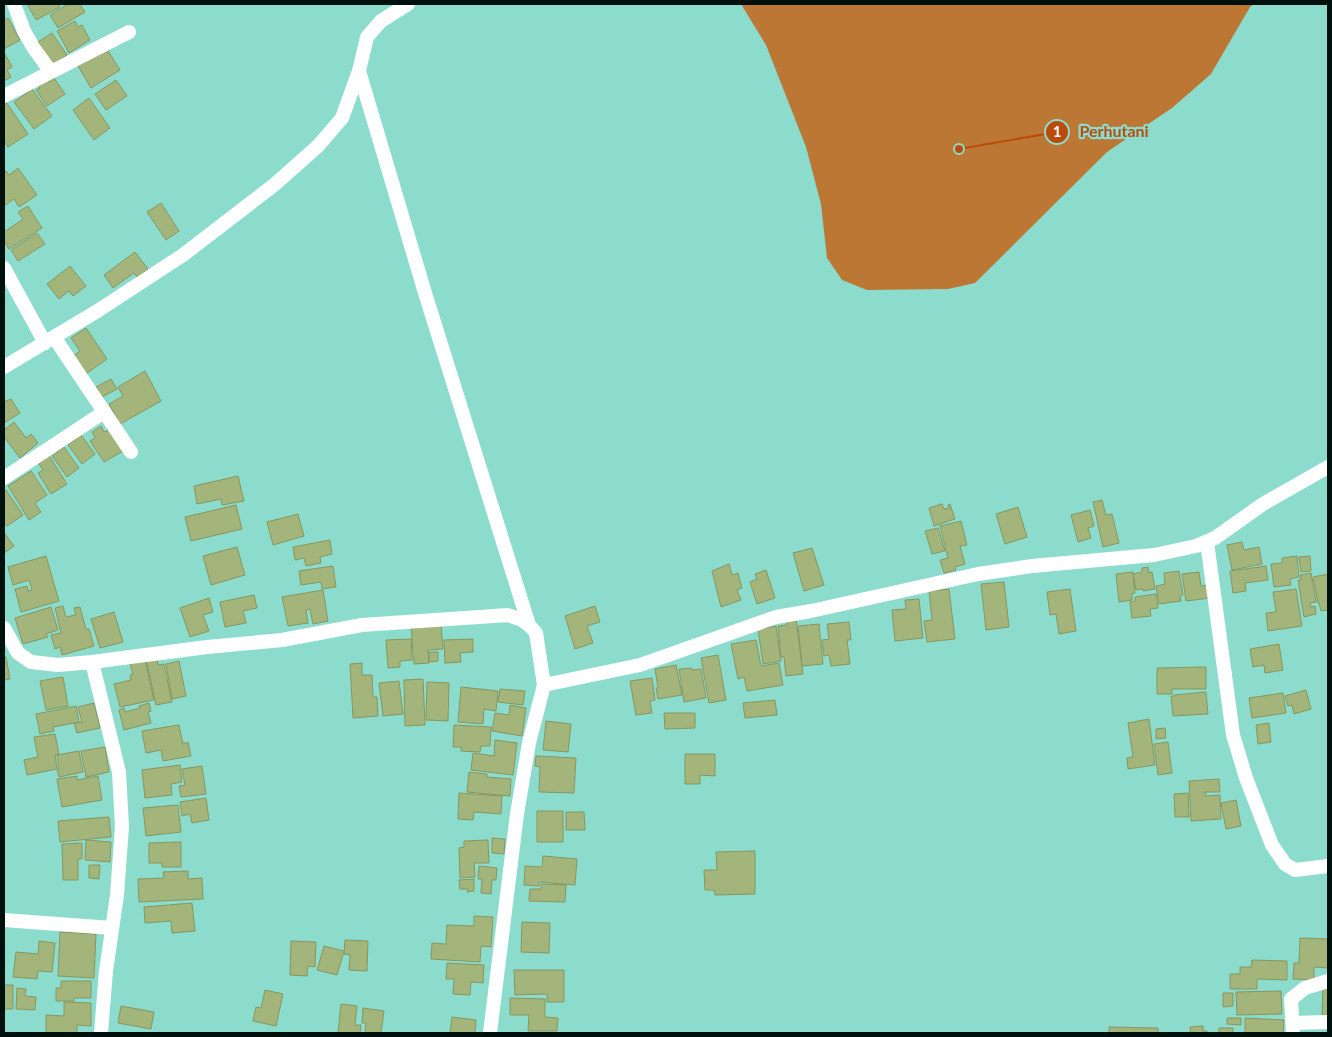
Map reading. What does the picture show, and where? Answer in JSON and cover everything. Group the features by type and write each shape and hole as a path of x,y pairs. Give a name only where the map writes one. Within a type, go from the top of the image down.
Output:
{"street":[{"path":"14,4 24,31 51,72"},
{"path":"4,367 99,310 183,255 274,185 318,146 342,118 359,71 367,37 381,21 408,4"},
{"path":"4,96 129,32"},
{"path":"359,71 425,293 529,625"},
{"path":"4,268 49,340 104,412 131,452"},
{"path":"4,478 104,412"},
{"path":"544,685 640,665 776,617 978,574 1032,566 1154,555 1196,546 1216,538 1263,504 1328,467"},
{"path":"1207,542 1233,735 1246,778 1272,845 1285,864 1295,870 1328,866"},
{"path":"4,628 18,653 31,662 58,665 282,640 362,625 508,615 522,620 529,625 536,633 544,685 529,743 517,814 490,1033"},
{"path":"92,662 119,772 122,827 117,895 106,971 101,1033"},
{"path":"4,920 112,928"},
{"path":"1328,980 1305,988 1292,999 1293,1028 1328,1022"}],"shaded area":[{"path":"741,4 1254,4 1250,7 1211,74 1172,108 1107,152 975,283 948,289 867,290 842,280 827,258 821,204 806,147 766,45"}],"building":[{"path":"27,4 58,4 60,7 36,20"},
{"path":"68,4 80,4 85,12 58,28 50,15"},
{"path":"8,18 20,40 4,49 4,20"},
{"path":"75,21 78,27 82,25 90,40 69,53 57,31"},
{"path":"52,33 67,55 52,64 38,42"},
{"path":"107,49 120,70 91,88 78,66"},
{"path":"4,55 12,67 7,70 11,77 4,81"},
{"path":"46,78 49,82 54,78 65,94 47,106 36,90 40,88 37,84"},
{"path":"116,80 127,96 106,110 95,94"},
{"path":"32,89 52,116 34,129 14,102"},
{"path":"89,98 110,128 94,140 73,110"},
{"path":"4,99 28,134 8,147 4,141"},
{"path":"18,168 37,195 19,207 14,199 4,206 4,172 6,171 9,175"},
{"path":"161,203 179,231 166,240 147,212"},
{"path":"28,206 42,228 9,249 4,241 4,232 23,219 18,212"},
{"path":"37,233 45,244 18,261 11,250"},
{"path":"135,252 148,269 137,277 134,273 113,288 104,275"},
{"path":"70,266 86,286 73,296 69,291 59,299 47,284"},
{"path":"86,328 107,359 83,376 71,358 80,351 71,338"},
{"path":"145,371 161,401 120,424 109,404 123,396 118,387"},
{"path":"111,379 117,389 102,397 96,387"},
{"path":"11,399 20,413 4,423 4,402"},
{"path":"14,422 26,438 31,434 38,443 20,458 4,437 4,430"},
{"path":"101,426 104,432 110,429 123,451 104,462 90,441 95,438 92,432"},
{"path":"81,435 95,454 82,464 68,445"},
{"path":"64,447 79,468 67,477 52,456"},
{"path":"48,454 67,484 51,494 38,473 43,470 37,461"},
{"path":"31,471 47,495 35,503 41,512 29,520 8,486"},
{"path":"238,476 244,501 222,505 221,499 197,504 194,486"},
{"path":"6,490 23,515 7,526 4,522 4,491"},
{"path":"1102,500 1106,515 1112,514 1119,543 1103,547 1093,502"},
{"path":"942,504 944,509 949,508 948,505 950,504 955,519 934,526 929,508"},
{"path":"236,505 242,529 191,541 185,517"},
{"path":"1018,507 1027,537 1005,544 996,514"},
{"path":"1090,510 1094,526 1088,528 1091,538 1078,542 1071,515"},
{"path":"298,514 304,536 273,545 267,522"},
{"path":"961,521 967,545 960,546 965,564 955,567 956,570 944,573 940,560 948,558 940,526"},
{"path":"938,528 945,551 932,554 925,531"},
{"path":"4,535 14,546 4,553"},
{"path":"330,540 332,554 320,557 321,563 306,566 304,558 295,560 293,547"},
{"path":"1242,542 1244,550 1259,547 1262,564 1232,570 1227,545"},
{"path":"237,547 245,575 211,585 203,556"},
{"path":"812,548 824,585 804,591 793,553"},
{"path":"46,556 59,601 21,612 15,589 27,586 28,591 32,590 29,580 13,585 8,567"},
{"path":"1297,556 1299,577 1290,579 1291,585 1274,587 1271,564 1282,563 1282,558"},
{"path":"1310,556 1311,571 1301,572 1299,557"},
{"path":"729,564 732,575 738,573 742,588 737,590 741,600 721,607 712,571"},
{"path":"333,566 336,587 322,589 321,582 301,585 299,571"},
{"path":"1266,566 1268,580 1245,583 1246,591 1233,593 1230,571"},
{"path":"1148,567 1149,573 1152,572 1155,589 1136,590 1133,574 1142,572 1142,568"},
{"path":"766,570 775,598 757,604 750,582 757,579 755,574"},
{"path":"1179,571 1183,595 1180,596 1181,601 1159,604 1156,586 1165,584 1164,573"},
{"path":"1133,572 1135,593 1132,594 1132,600 1119,602 1116,574"},
{"path":"1199,572 1201,586 1209,585 1211,598 1186,601 1182,574"},
{"path":"1311,573 1316,602 1310,603 1311,607 1315,606 1316,614 1304,617 1298,580 1301,580 1300,575"},
{"path":"1328,574 1328,610 1321,611 1313,577"},
{"path":"1004,582 1009,627 986,630 981,584"},
{"path":"949,589 955,639 927,642 924,621 932,620 929,591"},
{"path":"1070,589 1076,631 1059,634 1056,614 1050,615 1047,592"},
{"path":"1296,589 1302,626 1268,631 1266,613 1276,612 1273,592"},
{"path":"323,590 328,621 313,624 310,609 306,610 308,623 288,626 282,597"},
{"path":"1156,594 1158,608 1150,609 1151,616 1132,618 1130,602 1135,601 1135,597"},
{"path":"254,595 257,608 243,611 246,623 225,627 220,602"},
{"path":"209,598 213,612 203,615 209,631 190,637 180,608"},
{"path":"919,599 923,638 895,641 892,610 906,609 905,600"},
{"path":"63,606 66,617 76,615 74,608 80,607 86,629 89,629 94,646 62,655 60,647 55,649 51,635 61,633 55,608"},
{"path":"595,606 600,622 587,626 593,643 575,649 565,616"},
{"path":"51,607 58,630 46,634 48,637 23,644 15,618"},
{"path":"114,612 123,642 100,648 91,619"},
{"path":"796,618 803,674 786,676 784,657 781,657 778,626 787,625 787,620"},
{"path":"849,622 851,640 847,640 850,664 831,666 829,655 824,656 822,640 829,639 827,624"},
{"path":"819,624 823,664 802,666 798,626"},
{"path":"441,625 443,649 428,650 429,663 414,664 411,628"},
{"path":"776,626 781,661 763,664 758,629"},
{"path":"411,639 412,660 400,661 400,667 388,668 386,640"},
{"path":"473,639 473,652 460,653 461,662 445,663 444,640"},
{"path":"756,640 761,666 779,663 783,685 747,691 744,677 738,679 731,644"},
{"path":"1279,644 1283,670 1265,673 1264,665 1253,667 1250,649"},
{"path":"429,652 438,652 438,661 429,662"},
{"path":"718,655 726,700 709,703 701,658"},
{"path":"4,657 6,657 10,679 4,680"},
{"path":"157,657 158,665 164,664 172,702 156,705 146,659"},
{"path":"145,660 154,700 120,707 114,684 131,680 130,675 133,674 130,664"},
{"path":"179,661 186,696 172,699 166,664"},
{"path":"362,663 362,675 372,675 373,697 377,697 378,716 353,718 350,664"},
{"path":"676,665 682,695 658,699 655,669"},
{"path":"1206,667 1206,689 1172,689 1172,694 1157,694 1157,668"},
{"path":"692,668 692,670 701,669 706,698 684,702 679,669"},
{"path":"63,677 68,706 46,710 40,681"},
{"path":"652,678 655,700 650,701 652,713 636,715 630,681"},
{"path":"423,679 425,725 405,726 404,680"},
{"path":"399,681 403,714 383,716 379,683"},
{"path":"427,682 449,683 448,721 426,720"},
{"path":"461,687 498,691 496,711 484,709 483,724 458,722"},
{"path":"500,689 525,691 523,705 498,702"},
{"path":"1306,690 1311,709 1294,714 1292,705 1288,706 1285,696"},
{"path":"1206,692 1208,714 1173,716 1171,696"},
{"path":"1283,693 1286,713 1252,718 1249,698"},
{"path":"775,700 777,715 745,718 743,703"},
{"path":"94,703 100,728 77,733 74,723 82,722 78,707"},
{"path":"149,703 151,711 148,712 151,723 124,730 119,710 124,708 125,712 140,708 139,706"},
{"path":"510,705 526,708 522,736 492,731 495,713 509,715"},
{"path":"76,706 79,722 53,727 54,731 40,734 36,714"},
{"path":"664,713 695,713 695,728 665,729"},
{"path":"1149,719 1155,765 1128,769 1127,758 1133,757 1128,723"},
{"path":"546,721 571,724 568,752 543,750"},
{"path":"1269,723 1271,742 1258,744 1256,725"},
{"path":"179,725 183,744 188,742 191,756 163,761 161,750 146,753 142,731"},
{"path":"454,725 491,727 490,746 481,746 480,752 461,751 461,747 453,747"},
{"path":"1165,728 1166,738 1156,739 1156,729"},
{"path":"55,734 59,754 55,755 57,769 27,775 24,760 38,757 34,737"},
{"path":"495,740 517,743 513,775 471,770 473,753 494,756"},
{"path":"1168,742 1172,773 1158,775 1154,744"},
{"path":"105,747 109,772 86,777 81,751"},
{"path":"79,751 83,772 59,777 57,755"},
{"path":"685,754 715,754 715,776 700,775 700,784 685,784"},
{"path":"536,756 576,758 574,793 539,792 540,767 535,766"},
{"path":"180,765 182,782 171,784 172,795 145,798 142,770"},
{"path":"202,766 206,794 181,797 179,786 185,785 182,769"},
{"path":"469,772 487,774 487,777 511,779 510,796 467,792"},
{"path":"77,776 77,780 98,776 102,800 62,807 57,779"},
{"path":"1219,779 1220,792 1205,792 1206,796 1220,795 1221,819 1191,821 1189,781"},
{"path":"459,793 502,796 501,814 474,812 473,820 458,819"},
{"path":"1188,793 1189,817 1175,817 1174,794"},
{"path":"206,798 209,820 192,823 190,814 182,816 180,802"},
{"path":"1236,800 1241,826 1226,829 1221,803"},
{"path":"178,805 181,832 146,836 143,808"},
{"path":"537,811 563,811 563,842 537,842"},
{"path":"566,812 584,812 585,830 566,830"},
{"path":"109,817 111,837 60,842 58,821"},
{"path":"492,838 505,839 504,854 492,853"},
{"path":"86,840 111,842 110,862 85,860"},
{"path":"488,840 489,863 474,863 475,877 460,878 459,848 464,847 464,841"},
{"path":"181,842 181,867 162,867 162,863 149,863 149,843"},
{"path":"82,843 82,859 78,859 78,880 63,880 62,844"},
{"path":"755,851 755,894 715,895 714,890 705,890 704,870 717,870 716,852"},
{"path":"543,856 577,859 575,885 539,882 539,886 524,885 525,866 542,867"},
{"path":"89,865 100,865 99,879 89,878"},
{"path":"479,866 497,868 496,880 492,880 491,894 481,893 482,879 478,879"},
{"path":"188,871 188,879 202,878 203,899 139,902 138,879 164,878 163,872"},
{"path":"474,879 474,891 467,892 468,889 460,889 459,880"},
{"path":"541,884 566,885 565,902 529,901 530,889 541,889"},
{"path":"192,903 195,931 172,933 171,921 145,923 144,907"},
{"path":"474,916 493,917 491,947 481,946 480,962 431,959 432,943 446,944 447,925 474,926"},
{"path":"522,922 550,923 549,953 521,952"},
{"path":"60,932 96,934 94,978 58,976"},
{"path":"1300,938 1328,939 1328,968 1314,967 1314,980 1293,979 1294,963 1299,963"},
{"path":"345,940 368,941 367,971 349,970 350,955 344,954"},
{"path":"39,941 55,943 52,972 38,971 37,979 13,977 16,952 38,954"},
{"path":"291,941 316,942 315,967 308,966 307,976 290,975"},
{"path":"324,946 344,951 337,975 317,970"},
{"path":"1252,960 1287,961 1287,980 1257,979 1257,989 1230,989 1230,974 1240,974 1240,967 1251,967"},
{"path":"447,963 484,965 483,983 471,982 470,995 453,994 454,979 446,979"},
{"path":"514,970 564,970 564,1002 547,1002 547,994 515,995"},
{"path":"61,981 91,981 91,998 74,998 74,1001 56,1001 56,988 61,988"},
{"path":"4,985 13,985 13,1009 4,1009"},
{"path":"1323,986 1328,987 1328,1016 1322,1015"},
{"path":"17,988 26,989 25,996 36,997 35,1010 16,1009"},
{"path":"265,990 283,994 276,1026 253,1021 256,1007 261,1008"},
{"path":"1281,991 1282,1014 1237,1015 1236,992"},
{"path":"1223,993 1233,993 1233,1006 1223,1007"},
{"path":"510,998 545,999 545,1017 558,1018 557,1031 528,1031 529,1015 510,1015"},
{"path":"64,1002 91,1003 91,1026 77,1025 77,1033 46,1033 46,1015 64,1016"},
{"path":"341,1004 357,1006 355,1025 361,1025 360,1033 338,1033"},
{"path":"121,1006 154,1012 151,1029 118,1023"},
{"path":"363,1008 384,1011 381,1033 365,1033 366,1023 362,1023"},
{"path":"452,1017 476,1020 475,1033 450,1033"},
{"path":"1227,1018 1241,1018 1241,1025 1227,1024"},
{"path":"1245,1018 1284,1020 1283,1033 1245,1033"},
{"path":"1203,1026 1203,1031 1207,1031 1207,1033 1190,1033 1190,1027"},
{"path":"1109,1027 1158,1028 1158,1033 1109,1033"},
{"path":"1219,1028 1233,1028 1233,1033 1219,1033"}],"place":[{"name":"Perhutani","path":"959,149"}]}
